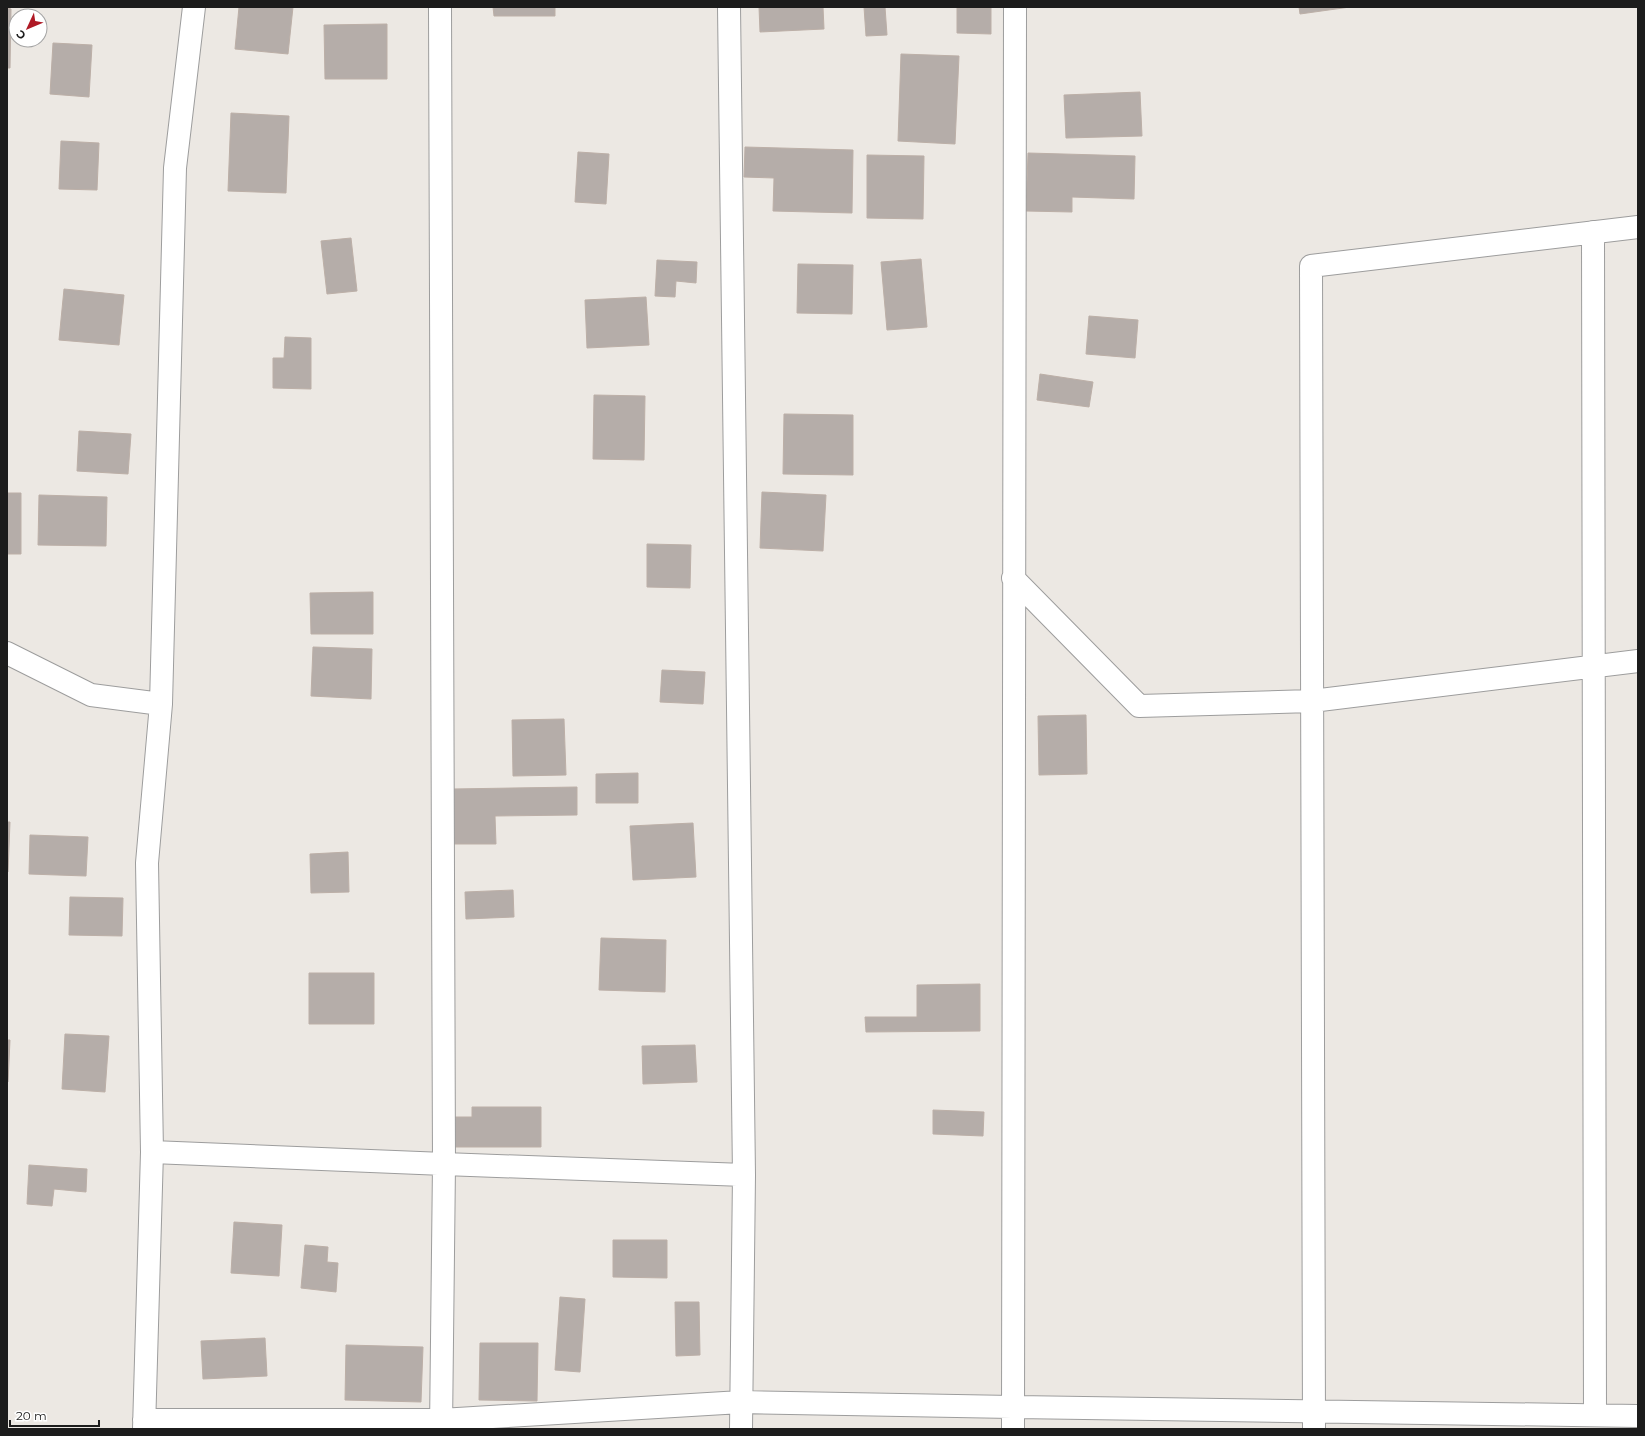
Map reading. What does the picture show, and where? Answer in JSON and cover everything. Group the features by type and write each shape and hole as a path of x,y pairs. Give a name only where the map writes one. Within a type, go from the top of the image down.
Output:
{"street":[{"path":"194,7 175,168 161,704 147,863 152,1152 144,1425 441,1425 741,1402 1012,1408 1314,1420 1595,1415 1638,1416"},
{"path":"440,7 444,1164 441,1425"},
{"path":"729,7 744,1175 741,1429"},
{"path":"1012,1429 1015,7"},
{"path":"1314,1420 1311,266 1638,227"},
{"path":"1593,232 1595,1415"},
{"path":"1013,578 1139,706 1312,701 1638,661"},
{"path":"7,653 91,695 161,704"},
{"path":"152,1152 744,1175"}],"building":[{"path":"239,7 293,7 288,54 235,49"},
{"path":"493,7 555,7 555,16 494,16"},
{"path":"759,7 823,7 824,29 760,32"},
{"path":"864,7 885,7 887,35 866,36"},
{"path":"1299,7 1350,7 1300,14"},
{"path":"7,8 8,48 10,48 10,68 7,68"},
{"path":"957,8 991,8 991,34 957,33"},
{"path":"387,24 387,79 325,79 324,25"},
{"path":"53,43 92,45 89,97 50,94"},
{"path":"901,54 959,56 955,144 898,141"},
{"path":"1140,92 1142,136 1066,138 1064,95"},
{"path":"231,113 289,116 286,193 228,191"},
{"path":"61,141 99,143 97,190 59,189"},
{"path":"745,147 853,150 852,213 773,211 774,178 744,177"},
{"path":"578,152 609,154 606,204 575,202"},
{"path":"1028,153 1135,156 1134,199 1072,197 1072,212 1026,211"},
{"path":"867,155 924,156 923,219 867,218"},
{"path":"351,238 357,291 327,294 321,241"},
{"path":"921,259 927,327 887,330 881,262"},
{"path":"657,260 697,262 696,283 676,281 675,297 655,296"},
{"path":"798,264 853,265 852,314 797,313"},
{"path":"64,289 124,295 119,345 59,340"},
{"path":"646,297 649,345 587,348 585,300"},
{"path":"1089,316 1138,320 1135,358 1086,354"},
{"path":"285,337 311,338 311,389 273,388 273,358 284,358"},
{"path":"1040,374 1093,382 1089,407 1037,400"},
{"path":"594,395 645,396 644,460 593,459"},
{"path":"784,414 853,415 853,475 783,474"},
{"path":"79,431 131,434 128,474 77,471"},
{"path":"762,492 826,495 823,551 760,548"},
{"path":"7,493 21,493 21,554 7,554"},
{"path":"39,495 107,497 106,546 38,545"},
{"path":"647,544 691,545 690,588 647,587"},
{"path":"373,592 373,634 311,634 310,593"},
{"path":"313,647 372,649 371,699 311,696"},
{"path":"662,670 705,672 703,704 660,702"},
{"path":"1086,715 1087,774 1039,775 1038,716"},
{"path":"564,719 566,775 513,776 512,720"},
{"path":"638,773 638,803 596,803 596,774"},
{"path":"577,787 577,815 495,816 496,844 452,844 452,789"},
{"path":"7,822 10,822 8,872 7,872"},
{"path":"693,823 696,877 633,880 630,826"},
{"path":"30,835 88,837 86,876 29,874"},
{"path":"348,852 349,892 311,893 310,854"},
{"path":"513,890 514,917 466,919 465,892"},
{"path":"70,897 123,898 122,936 69,935"},
{"path":"601,938 666,940 665,992 599,990"},
{"path":"309,973 374,973 374,1024 309,1024"},
{"path":"980,984 980,1031 866,1032 865,1017 917,1017 917,985"},
{"path":"65,1034 109,1036 105,1092 62,1089"},
{"path":"7,1040 10,1040 8,1082 7,1082"},
{"path":"695,1045 697,1082 643,1084 642,1046"},
{"path":"472,1107 541,1107 541,1147 452,1147 452,1117 472,1117"},
{"path":"933,1110 984,1112 983,1136 933,1134"},
{"path":"29,1165 87,1169 86,1192 54,1189 52,1206 27,1204"},
{"path":"234,1222 282,1225 279,1276 231,1273"},
{"path":"613,1240 667,1240 667,1278 613,1277"},
{"path":"305,1245 328,1247 327,1262 338,1263 336,1292 301,1288"},
{"path":"560,1297 585,1299 580,1372 555,1370"},
{"path":"675,1302 699,1302 700,1355 676,1356"},
{"path":"265,1338 267,1376 203,1379 201,1341"},
{"path":"480,1343 538,1343 537,1401 479,1400"},
{"path":"346,1345 423,1347 421,1402 345,1400"}]}
